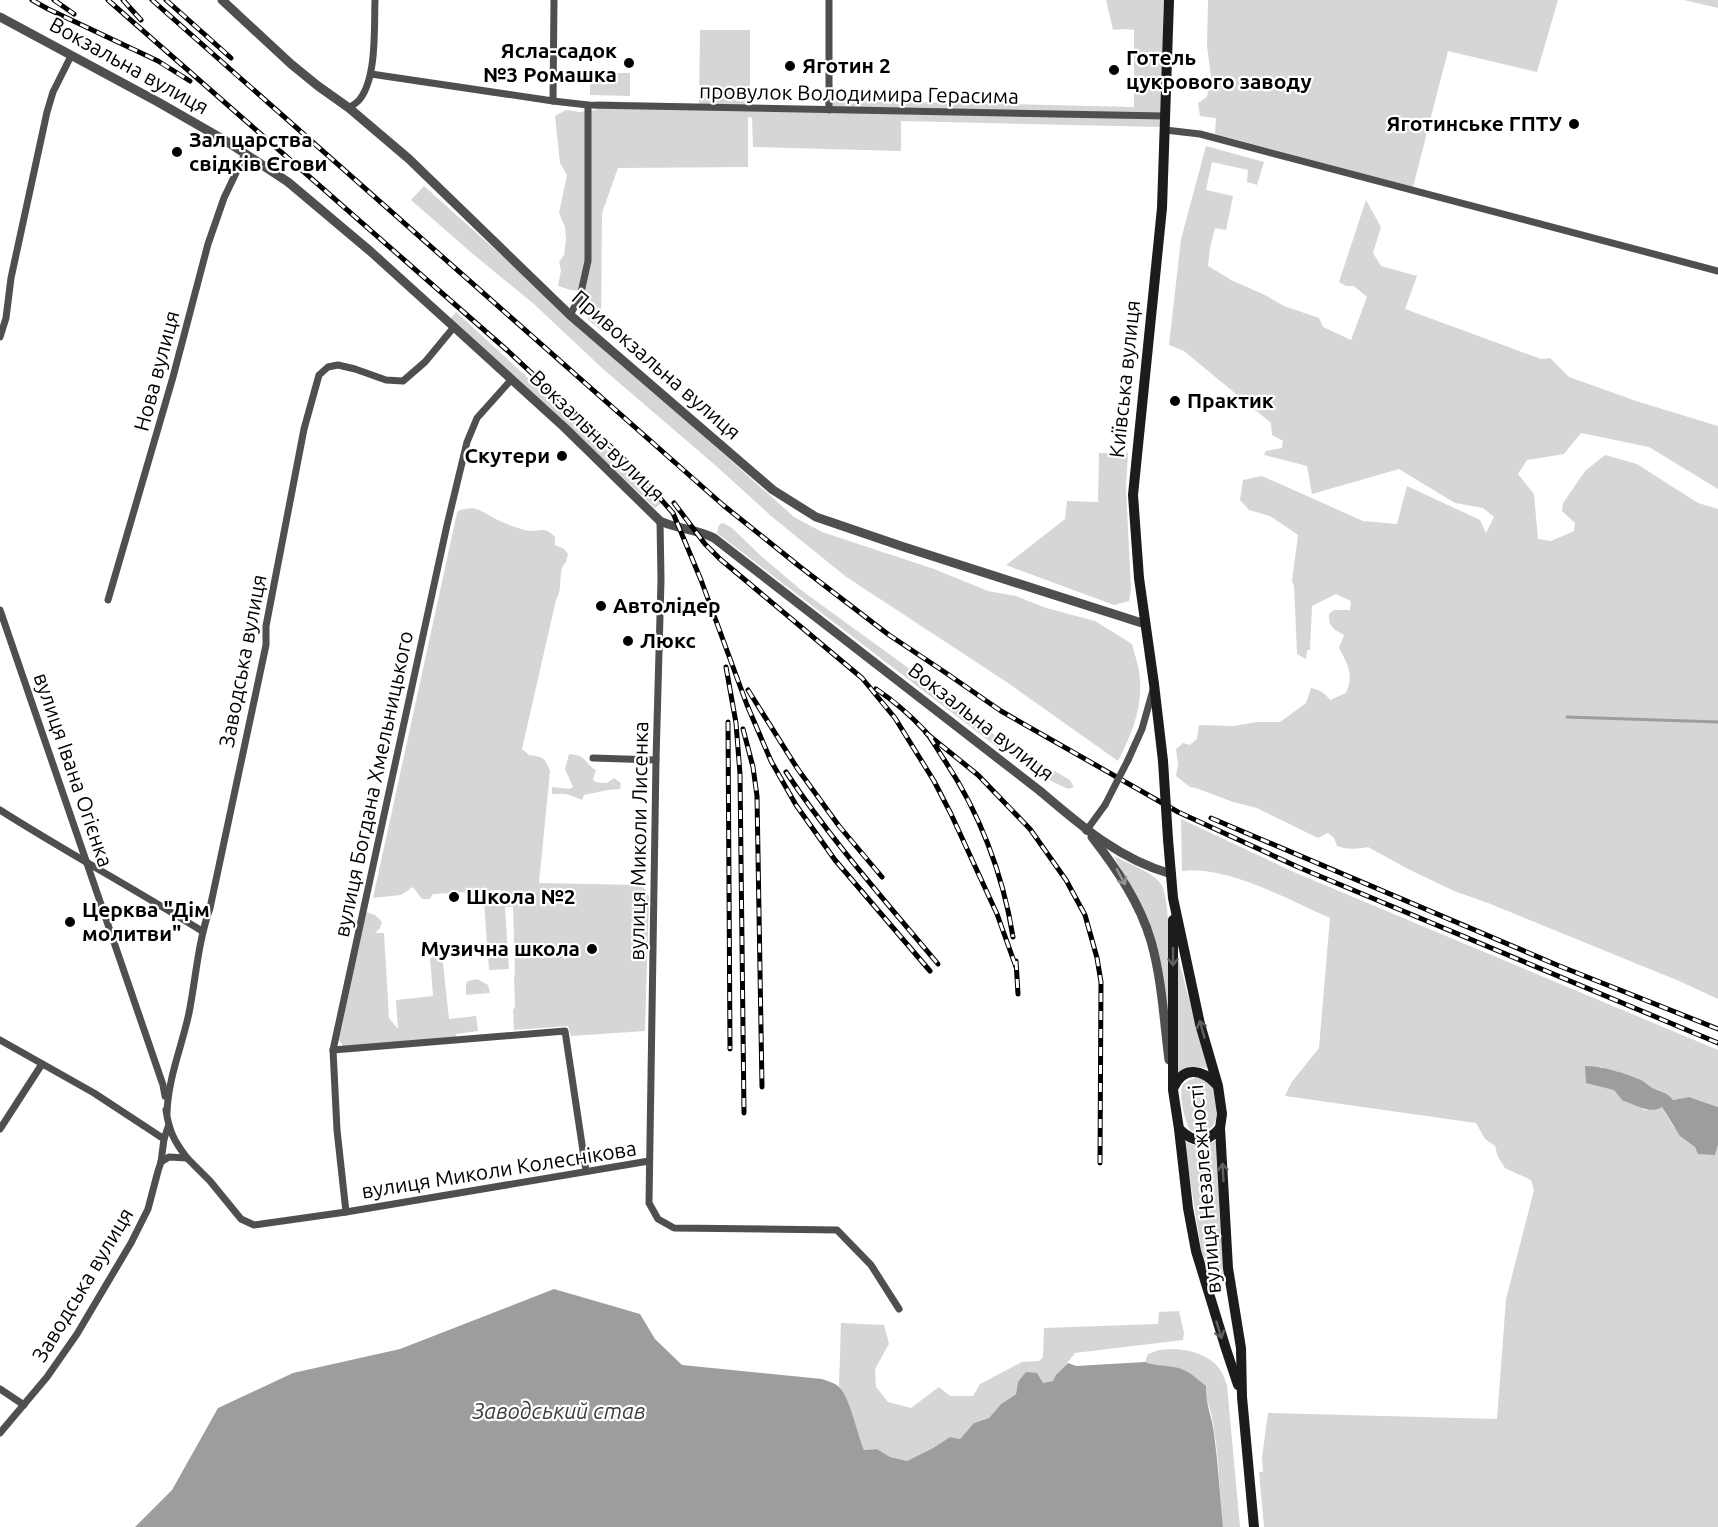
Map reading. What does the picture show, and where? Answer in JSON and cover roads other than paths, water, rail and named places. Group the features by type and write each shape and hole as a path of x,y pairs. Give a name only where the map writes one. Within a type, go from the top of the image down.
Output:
{"main road":[{"name":"Київська вулиця","path":"1168,0 1162,208 1133,495 1139,578 1163,761 1168,839"},
{"name":"вулиця Незалежності","path":"1168,839 1173,898 1173,1090 1188,1208 1196,1251 1242,1397"},
{"name":"вулиця Незалежності","path":"1173,898 1200,1024 1218,1086 1222,1114 1228,1268 1240,1348 1242,1397 1254,1527"},
{"path":"1173,1090 1182,1075 1192,1072 1209,1076 1218,1086"},
{"path":"1179,1129 1197,1140 1206,1140 1213,1137 1221,1128"}],"street":[{"name":"Привокзальна вулиця","path":"222,0 291,64 410,159 570,315 765,483 816,517 1145,624"},
{"path":"349,108 359,100 371,74 375,0"},
{"path":"552,101 554,0"},
{"path":"829,0 829,110"},
{"name":"Вокзальна вулиця","path":"0,17 158,102 288,182 324,211 565,428 660,521 714,538 1040,791 1086,831 1124,855 1155,870 1171,874"},
{"path":"0,337 6,318 11,278 46,112 71,56"},
{"name":"провулок Володимира Герасима","path":"371,74 588,105 1165,116"},
{"path":"570,315 580,297 588,261 588,105"},
{"path":"1165,130 1209,137 1718,271"},
{"name":"Нова вулиця","path":"108,600 173,377 208,244 224,198 245,154"},
{"name":"Заводська вулиця","path":"167,1113 168,1094 188,1014 202,931 210,908 266,645 266,626 304,429 319,375 328,367 338,365 386,380 403,381 425,362 454,327"},
{"name":"вулиця Богдана Хмельницького","path":"346,1212 337,1130 333,1050 467,442 477,418 511,380"},
{"name":"вулиця Миколи Лисенка","path":"649,1161 661,580 660,521"},
{"name":"вулиця Івана Огієнка","path":"0,610 164,1085 167,1113"},
{"path":"1154,684 1142,729 1128,760 1105,805 1086,831 1114,865 1141,915 1151,941 1157,968 1173,1090"},
{"path":"593,758 656,760"},
{"path":"0,810 202,931"},
{"path":"333,1050 565,1031 586,1171"},
{"path":"0,1041 94,1093 164,1139"},
{"path":"0,1129 42,1064"},
{"path":"167,1113 168,1127"},
{"name":"Заводська вулиця","path":"0,1433 47,1377 77,1334 131,1243 148,1209 168,1127"},
{"name":"вулиця Миколи Колеснікова","path":"168,1127 183,1157 210,1181 241,1219 254,1225 346,1212 649,1161 649,1203 658,1219 674,1228 837,1230 872,1265 899,1309"},
{"path":"161,1162 169,1157 183,1157"},
{"path":"0,1389 24,1405"}],"water":[{"path":"1585,1066 1621,1072 1635,1077 1673,1100 1689,1097 1718,1107 1718,1145 1715,1155 1698,1154 1695,1147 1680,1136 1662,1107 1652,1110 1642,1108 1623,1101 1614,1090 1586,1083"},
{"name":"Заводський став","path":"554,1289 640,1314 655,1339 682,1365 822,1379 833,1383 839,1387 847,1399 864,1450 877,1449 890,1457 907,1461 950,1437 960,1439 974,1423 989,1418 1001,1404 1016,1394 1018,1382 1026,1372 1037,1373 1043,1383 1053,1381 1068,1363 1076,1366 1145,1362 1179,1368 1206,1386 1213,1427 1223,1527 135,1527 172,1490 218,1408 293,1373 400,1349"}],"waterway":[{"path":"1567,717 1718,722"}],"railway":[{"path":"32,0 158,61 190,81"},
{"path":"54,0 74,14"},
{"path":"108,0 508,351 624,459 673,513 771,761 796,805 835,860 930,971"},
{"path":"123,0 141,20"},
{"path":"152,0 723,505 889,635 1001,711 1178,812 1298,867 1718,1043"},
{"path":"166,0 231,58"},
{"path":"674,503 705,544 720,559 862,678 895,718 934,781 951,814 997,914 1016,967"},
{"path":"726,667 736,723 740,774 744,1113"},
{"path":"876,689 902,708 925,731 968,799 996,867 1013,937"},
{"path":"748,690 797,768 839,826 882,877"},
{"path":"728,722 730,1049"},
{"path":"743,729 753,767 757,796 762,1087"},
{"path":"926,733 978,775 1030,829 1066,880 1085,915 1101,982 1100,1163"},
{"path":"786,772 840,846 938,964"},
{"path":"1211,818 1557,965 1718,1029"},
{"path":"1016,961 1018,994"}],"place":[{"name":"Ясла-садок №3 Ромашка","path":"629,63"},
{"name":"Яготин 2","path":"790,66"},
{"name":"Готель цукрового заводу","path":"1114,70"},
{"name":"Яготинське ГПТУ","path":"1574,124"},
{"name":"Зал царства свідків Єгови","path":"177,152"},
{"name":"Практик","path":"1175,401"},
{"name":"Скутери","path":"562,456"},
{"name":"Автолідер","path":"601,606"},
{"name":"Люкс","path":"628,641"},
{"name":"Школа №2","path":"454,897"},
{"name":"Церква \"Дім молитви\"","path":"70,922"},
{"name":"Музична школа","path":"592,949"}]}
